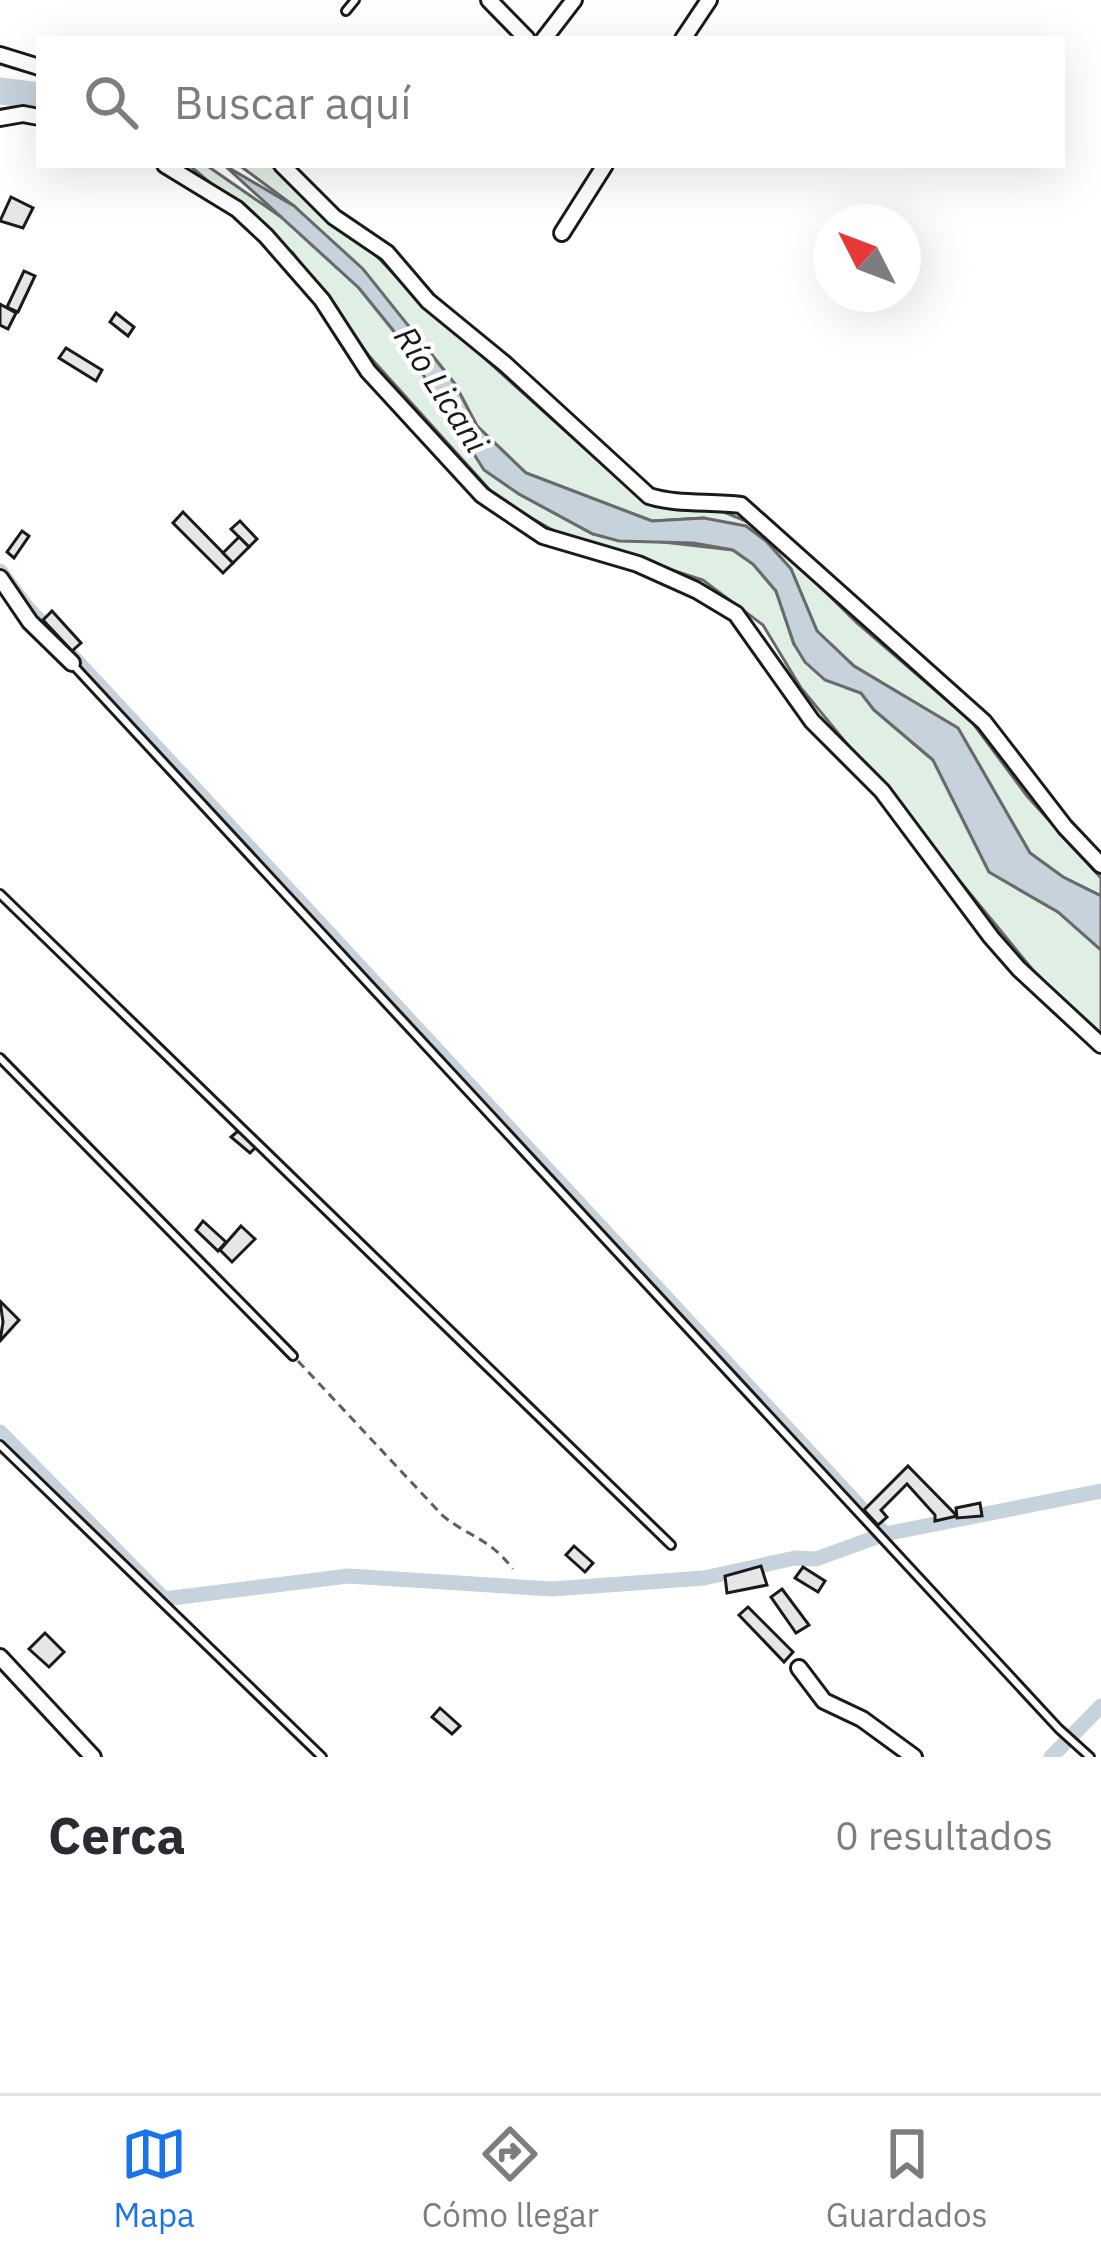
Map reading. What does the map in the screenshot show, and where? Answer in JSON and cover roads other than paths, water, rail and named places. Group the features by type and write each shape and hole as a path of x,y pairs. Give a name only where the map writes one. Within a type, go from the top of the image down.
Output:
{"street":[{"path":"489,0 524,36"},
{"path":"546,36 574,0"},
{"path":"685,36 709,0"},
{"path":"0,55 36,66"},
{"path":"0,118 36,116"},
{"path":"170,168 223,200 266,236 322,300 368,371 499,509 543,536 638,564 697,590 736,614 812,721 883,791 992,937 1101,1046"},
{"path":"285,168 334,217 387,254 428,301 505,364 649,496 675,503 699,500 741,505 984,722 1101,866"},
{"path":"562,233 602,168"},
{"path":"0,578 30,622 72,663"},
{"path":"0,1657 93,1757"},
{"path":"799,1668 824,1701 880,1730 914,1757"}],"lane":[{"path":"346,10 355,0"},
{"path":"72,663 1090,1757"},
{"path":"0,894 671,1545"},
{"path":"0,1058 293,1356"},
{"path":"0,1445 322,1757"}],"water":[{"name":"Río Licani","path":"227,168 294,206 363,269 455,384 477,426 526,473 652,521 704,518 746,526 766,541 791,569 817,631 854,666 958,728 1030,853 1101,896 1101,950 1058,912 989,872 933,760 861,693 825,680 805,662 776,591 753,564 733,550 693,543 619,541 593,534 484,470 401,340 359,288"}],"waterway":[{"name":"Río Licani","path":"0,91 36,96"},
{"path":"0,571 26,606 885,1534 1101,1491"},
{"path":"0,1432 164,1599 348,1576 552,1589 704,1578 795,1558 816,1559 885,1534"},
{"path":"1051,1757 1101,1706"}]}
